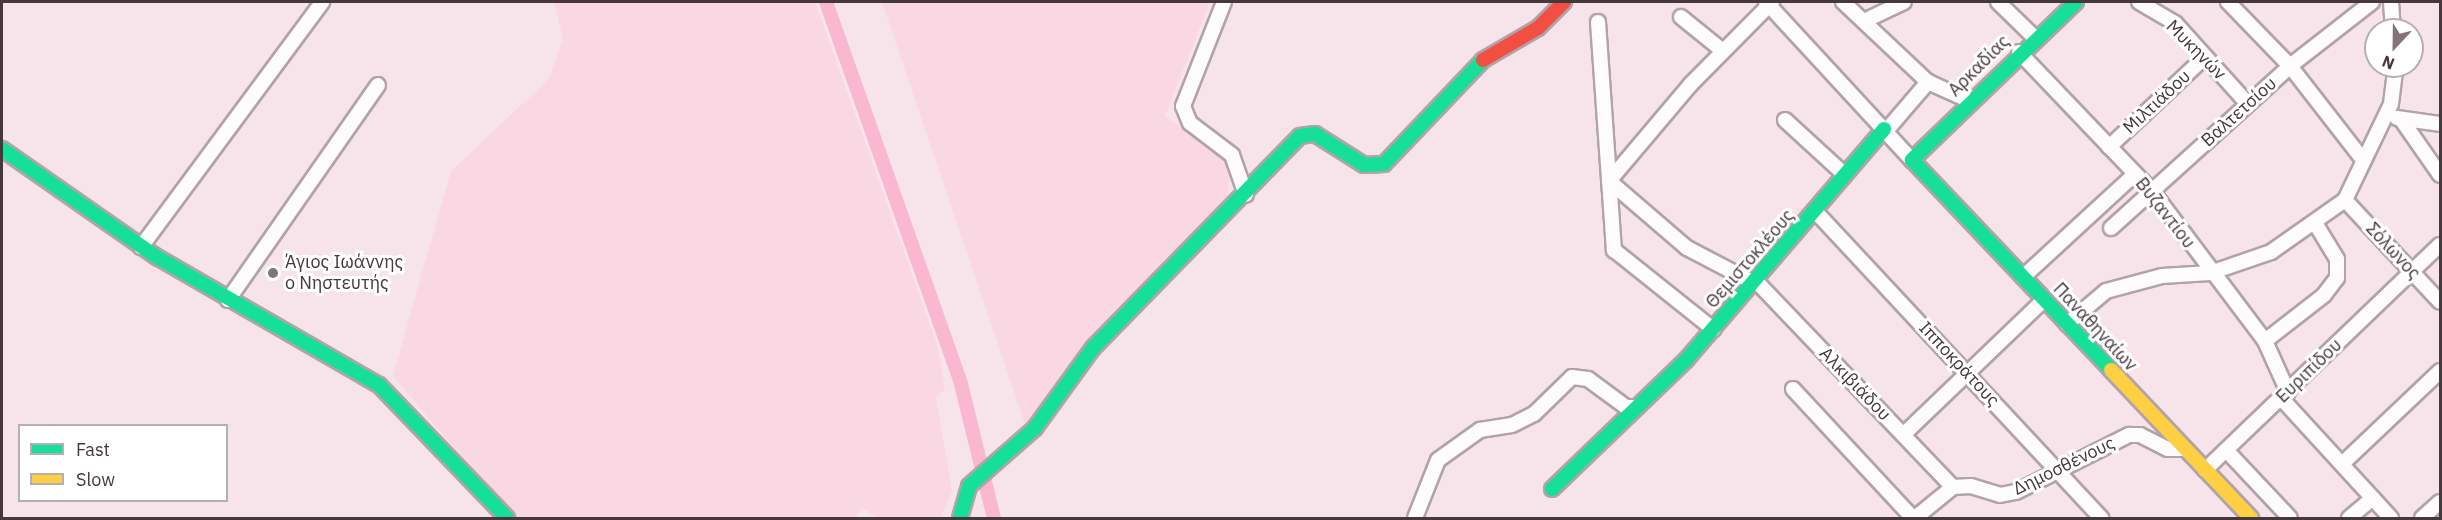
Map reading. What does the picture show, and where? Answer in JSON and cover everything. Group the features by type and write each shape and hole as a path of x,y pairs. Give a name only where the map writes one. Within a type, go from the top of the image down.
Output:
{"street":[{"path":"141,247 322,2"},
{"path":"1224,2 1183,106 1190,123 1232,155 1246,195"},
{"path":"960,519 969,486 1048,413 1082,360 1120,318 1306,133 1364,165 1387,162 1481,61 1553,14 1564,2"},
{"path":"1844,2 1928,82 1970,101"},
{"path":"1864,21 1904,2"},
{"path":"1998,2 2034,37"},
{"name":"Αρκαδίας","path":"1912,160 2034,37 2076,2"},
{"name":"Μυκηνών","path":"2139,2 2175,23 2248,104"},
{"path":"2228,2 2290,66 2364,161"},
{"name":"Βαλτετσίου","path":"2111,228 2290,66 2372,2"},
{"path":"2391,2 2392,18"},
{"path":"1608,180 1769,3 1912,160"},
{"path":"1681,17 1723,51"},
{"path":"1598,22 1608,180 1617,255 1713,328"},
{"name":"Βυζαντίου","path":"2019,52 2152,192 2210,273 2265,341 2284,395 2391,519"},
{"name":"Μιλτιάδου","path":"2109,147 2205,57"},
{"path":"2067,324 2106,291 2162,276 2210,273 2271,252 2315,223 2345,200 2387,113 2394,78"},
{"name":"Θεμιστοκλέους","path":"1552,489 1560,486 1713,328 1928,82"},
{"path":"228,300 378,85"},
{"path":"2387,113 2401,119 2440,124"},
{"path":"2401,119 2440,175"},
{"path":"1785,120 1845,175"},
{"path":"2,149 141,247 228,300 379,385 507,519"},
{"name":"Παναθηναίων","path":"1912,160 2251,519"},
{"path":"2023,277 2135,174"},
{"name":"Αλκιβιάδου","path":"1608,180 1687,248 1755,282 1953,487"},
{"name":"Σόλωνος","path":"2345,200 2413,272 2438,294"},
{"name":"Ιπποκράτους","path":"1815,210 2101,519"},
{"path":"2265,341 2324,295 2337,278 2337,259 2315,223"},
{"name":"Ευριπίδου","path":"2205,470 2440,245"},
{"path":"1904,435 2044,300"},
{"path":"2342,464 2440,371"},
{"path":"1415,519 1438,460 1480,430 1512,425 1534,414 1572,377 1588,379 1626,407 1637,407"},
{"path":"1793,389 1914,519 1953,487"},
{"name":"Δημοσθένους","path":"1953,487 2010,494 2129,435 2140,435 2168,449 2186,449"},
{"path":"2226,450 2290,519"},
{"path":"2349,519 2373,498"},
{"path":"2422,519 2440,502"}],"shaded area":[{"path":"554,2 815,2 937,344 945,389 936,397 952,491 942,514 946,518 877,518 863,508 854,518 513,518 393,376 451,171 549,79 563,39"},
{"path":"882,2 1210,2 1165,116 1223,155 1229,175 1227,199 1026,427"}],"waterway":[{"path":"826,2 961,384 994,518"}],"traffic: fast":[{"path":"2076,2 1912,160 2111,370"},
{"path":"960,518 969,486 1035,428 1093,348 1300,136 1315,134 1364,165 1384,164 1483,60"},
{"path":"1552,489 1687,359 1884,129"},
{"path":"2,149 157,257 379,385 507,518"}],"traffic: slow":[{"path":"2111,370 2251,518"}],"traffic: jam":[{"path":"1483,60 1538,28 1564,2"}],"place":[{"name":"Άγιος Ιωάννης ο Νηστευτής","path":"273,273"}]}
